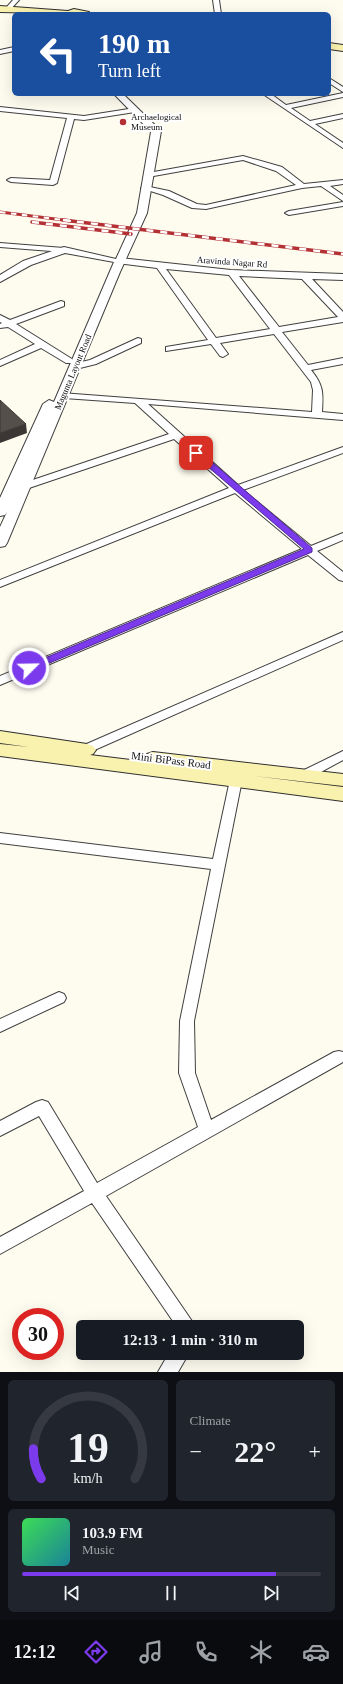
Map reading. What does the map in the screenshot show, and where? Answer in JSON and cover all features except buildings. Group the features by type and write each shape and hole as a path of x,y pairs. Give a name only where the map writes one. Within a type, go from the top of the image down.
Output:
{"main road":[{"path":"6,12 75,10"},
{"path":"331,46 343,48"},
{"path":"331,50 343,52"},
{"name":"Mini BiPass Road","path":"0,737 86,750 343,780"},
{"path":"0,750 343,794"}],"street":[{"path":"6,12 16,0"},
{"path":"216,0 218,12"},
{"path":"0,52 12,49"},
{"path":"331,81 343,90"},
{"path":"285,107 343,95"},
{"name":"Magunta Layout Road","path":"1,508 72,363 115,260 142,213 145,188 156,131 120,96"},
{"path":"269,96 343,146"},
{"path":"0,109 84,118 135,110"},
{"path":"309,123 343,116"},
{"path":"11,180 53,183 71,117"},
{"path":"334,141 343,140"},
{"path":"148,175 243,158 279,169 302,186"},
{"path":"145,188 166,193 190,205 199,207 302,186 343,182"},
{"path":"323,184 343,199"},
{"path":"289,213 343,204"},
{"path":"0,245 64,250 115,260"},
{"path":"0,279 27,264 64,250"},
{"name":"Aravinda Nagar Rd","path":"115,260 160,267 232,273 305,277 343,277"},
{"path":"160,267 223,354"},
{"path":"232,273 306,368 317,386 317,415"},
{"path":"305,277 343,318"},
{"path":"4,325 61,304"},
{"path":"0,318 4,325 42,344 72,363 93,362 138,342"},
{"path":"169,349 343,318"},
{"path":"0,363 42,344"},
{"path":"306,368 343,361"},
{"name":"Magunta Layout Road","path":"0,543 64,395 72,363"},
{"path":"64,395 343,417"},
{"path":"138,401 236,489 343,578"},
{"path":"24,486 176,435"},
{"path":"0,584 236,489 343,450"},
{"path":"0,681 343,536"},
{"path":"86,750 343,636"},
{"path":"303,776 343,755"},
{"path":"207,1130 187,1073 187,1021 236,780"},
{"path":"0,838 218,865"},
{"path":"0,1026 59,998"},
{"path":"0,1246 339,1057"},
{"path":"0,1129 42,1107 95,1194 182,1320"},
{"path":"167,1372 175,1360"}],"railway":[{"path":"0,212 66,220"},
{"path":"66,220 343,254"},
{"path":"66,220 71,221"},
{"path":"32,222 131,234"}],"place":[{"name":"Archaelogical Museum","path":"123,122"}],"route":[{"path":"29,668 309,550 236,489 196,453"}]}
